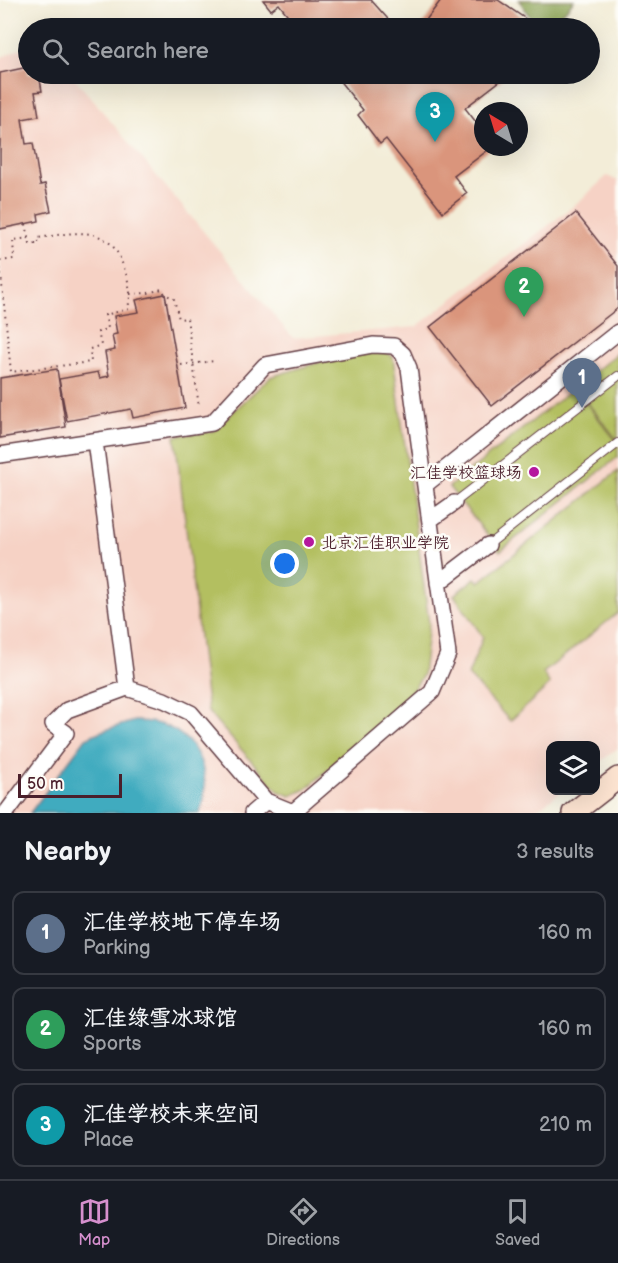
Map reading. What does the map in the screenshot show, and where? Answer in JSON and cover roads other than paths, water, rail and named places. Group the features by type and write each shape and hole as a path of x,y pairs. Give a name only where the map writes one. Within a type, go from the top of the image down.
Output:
{"main road":[{"path":"573,813 618,778"}],"street":[{"path":"425,485 618,332"},
{"path":"0,455 212,423 265,365 373,345 394,346 403,354 409,368 448,654 432,692 293,812 266,801 191,713 164,700 127,688 67,710 53,724 66,733 6,813"},
{"path":"95,441 127,688"},
{"path":"430,520 454,502"},
{"path":"438,583 488,545"},
{"path":"252,813 266,801"}],"lane":[{"path":"454,502 618,376"},
{"path":"488,545 618,443"}],"water":[{"path":"134,721 153,722 169,728 183,736 193,748 201,761 204,777 204,795 200,813 30,813 86,738"}],"place":[{"name":"汇佳学校未来空间","path":"435,142"},
{"name":"汇佳绿雪冰球馆","path":"524,317"},
{"name":"汇佳学校地下停车场","path":"582,408"},
{"name":"汇佳学校篮球场","path":"534,472"},
{"name":"北京汇佳职业学院","path":"309,542"}]}
